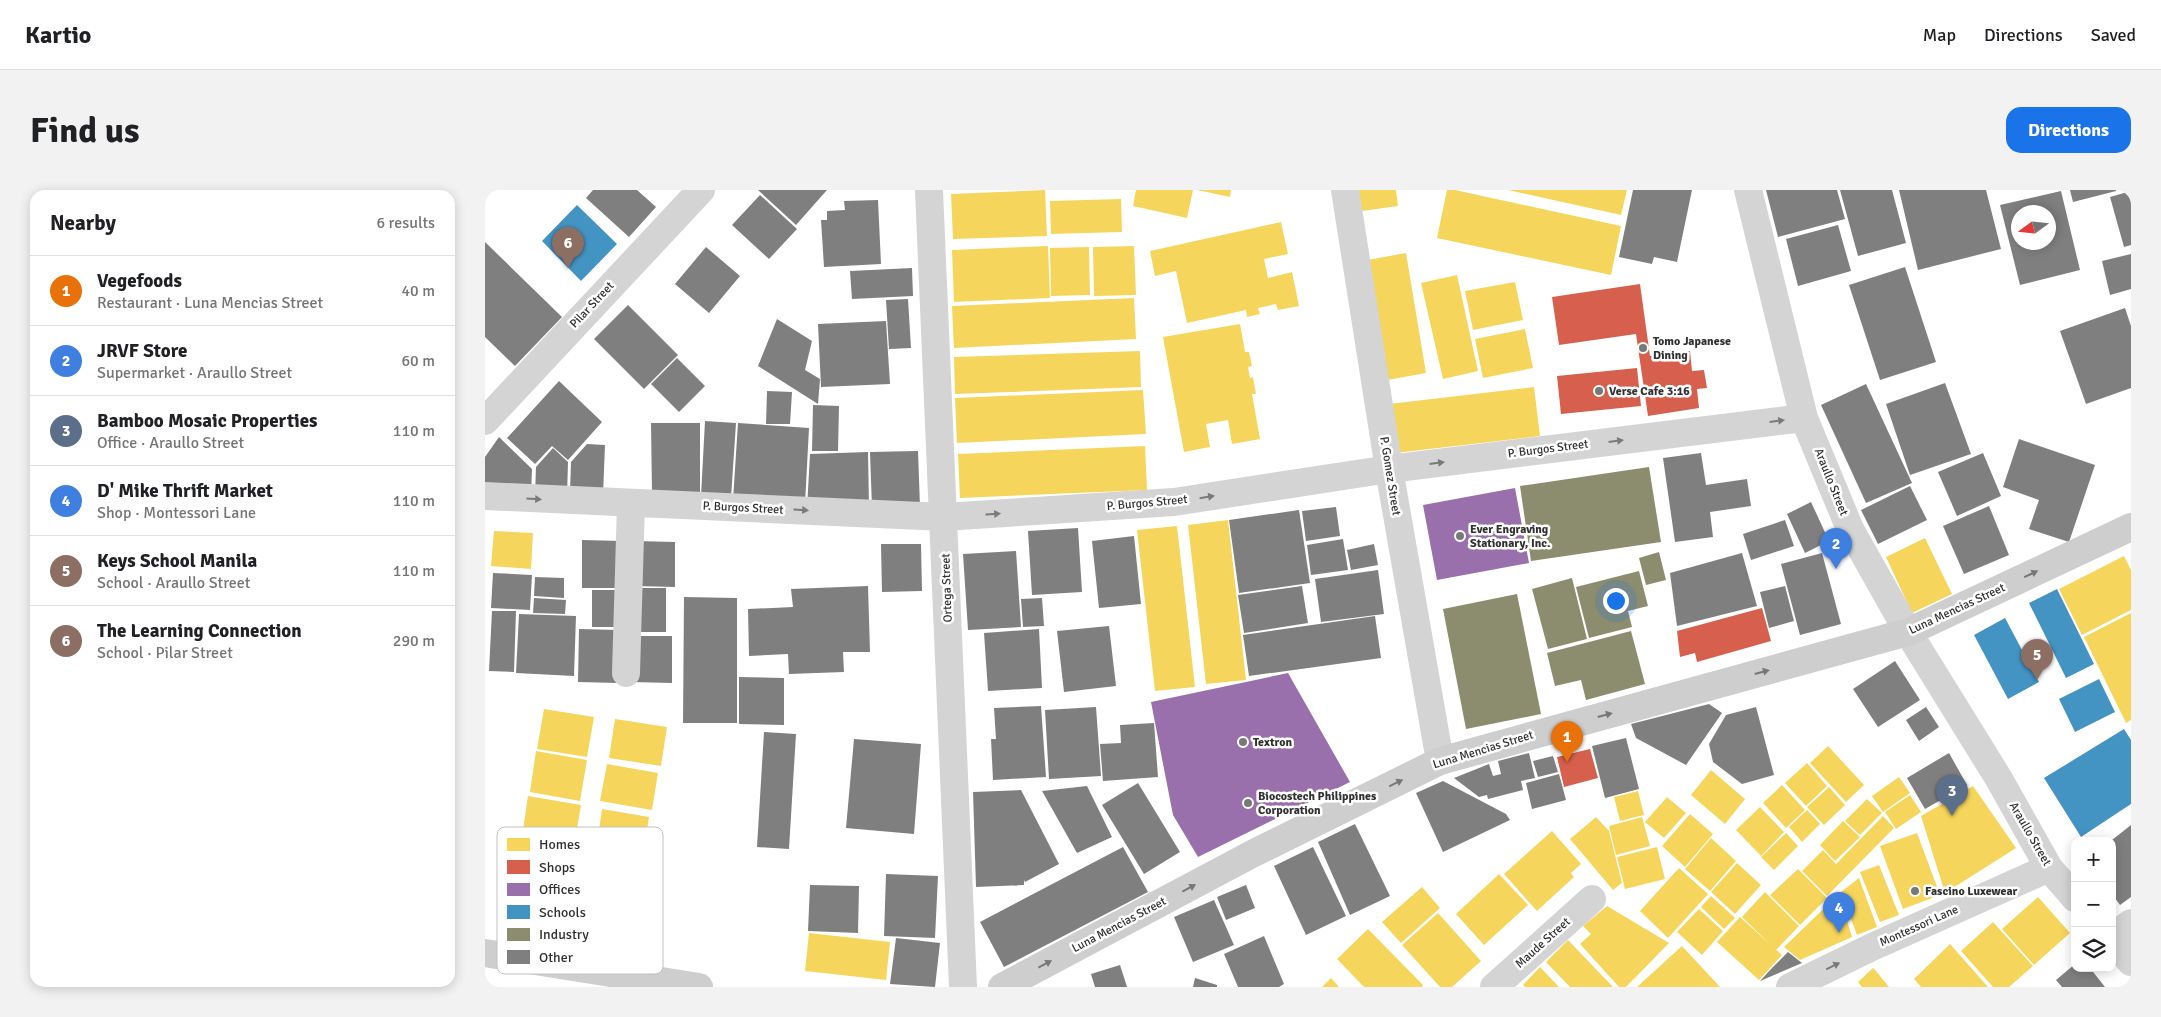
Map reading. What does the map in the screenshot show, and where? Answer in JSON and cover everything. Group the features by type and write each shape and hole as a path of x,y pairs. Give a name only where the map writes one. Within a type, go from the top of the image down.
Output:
{"main road":[{"name":"Luna Mencias Street","path":"1002,987 1252,854 1440,761 1907,632 2131,527"},
{"path":"617,974 699,987"}],"street":[{"name":"Pilar Street","path":"485,421 701,190"},
{"name":"Ortega Street","path":"929,190 963,987"},
{"name":"P. Gomez Street","path":"1345,190 1356,246 1389,468 1440,761"},
{"name":"Araullo Street","path":"1748,190 1804,418 1850,529 1907,632 1999,779 2049,868 2071,893"},
{"name":"P. Burgos Street","path":"485,496 944,517 1174,502 1389,468 1804,418"},
{"path":"626,673 631,503"},
{"name":"Montessori Lane","path":"1790,987 1872,947 2049,868"},
{"name":"Maude Street","path":"1494,987 1593,899"},
{"path":"2116,934 2131,923"},
{"path":"2116,945 2131,962"}],"building: Homes":[{"path":"1045,190 1047,236 953,239 951,194"},
{"path":"1136,190 1193,190 1187,218 1133,206"},
{"path":"1197,190 1231,190 1230,197"},
{"path":"1352,190 1396,190 1398,206 1355,212"},
{"path":"1447,190 1455,190 1621,226 1611,275 1437,238"},
{"path":"1508,190 1627,190 1621,215"},
{"path":"1121,199 1122,232 1051,234 1050,201"},
{"path":"1281,222 1288,254 1264,259 1268,278 1292,272 1299,306 1278,310 1276,304 1258,308 1260,314 1247,317 1246,310 1187,323 1176,271 1155,276 1150,251"},
{"path":"1048,246 1050,298 954,302 952,250"},
{"path":"1134,246 1136,295 1094,296 1093,247"},
{"path":"1089,247 1090,295 1051,296 1050,248"},
{"path":"1406,253 1426,373 1382,381 1362,261"},
{"path":"1457,275 1478,371 1443,379 1421,283"},
{"path":"1515,282 1523,320 1473,330 1465,291"},
{"path":"1134,298 1136,339 954,348 952,306"},
{"path":"1240,324 1245,352 1249,352 1252,366 1248,367 1250,378 1253,377 1256,394 1252,394 1260,439 1232,444 1228,420 1206,424 1210,447 1184,452 1163,337"},
{"path":"1525,329 1533,368 1483,378 1475,339"},
{"path":"1140,351 1141,387 955,394 954,357"},
{"path":"1534,387 1540,436 1395,453 1389,404"},
{"path":"1143,390 1146,434 957,443 955,398"},
{"path":"1145,446 1147,490 960,498 958,454"},
{"path":"1228,520 1246,680 1206,684 1188,525"},
{"path":"1177,526 1195,687 1155,691 1137,530"},
{"path":"494,531 533,533 531,569 491,566"},
{"path":"1925,538 1952,594 1912,613 1886,557"},
{"path":"2124,556 2131,570 2131,610 2082,635 2059,589"},
{"path":"2131,613 2131,720 2126,723 2084,637"},
{"path":"544,709 594,717 587,757 537,749"},
{"path":"615,719 667,727 661,766 609,758"},
{"path":"1828,746 1864,785 1846,802 1810,763"},
{"path":"536,751 587,760 580,801 530,792"},
{"path":"1807,763 1827,786 1806,806 1785,783"},
{"path":"607,764 658,773 652,810 600,801"},
{"path":"1711,770 1745,799 1725,824 1691,795"},
{"path":"1899,777 1910,793 1883,812 1872,796"},
{"path":"1782,785 1805,810 1786,828 1763,803"},
{"path":"1973,786 2016,848 1945,893 1921,816"},
{"path":"1829,787 1845,805 1824,825 1807,807"},
{"path":"1638,791 1644,815 1620,821 1614,797"},
{"path":"1910,795 1921,812 1896,829 1885,812"},
{"path":"528,796 581,805 577,827 523,827"},
{"path":"1667,797 1686,813 1664,838 1645,822"},
{"path":"1867,799 1882,813 1860,835 1845,821"},
{"path":"1760,807 1784,832 1761,856 1736,830"},
{"path":"602,809 649,817 648,827 599,827"},
{"path":"1807,810 1820,824 1802,842 1789,827"},
{"path":"1690,814 1713,834 1685,867 1662,846"},
{"path":"1883,816 1894,828 1827,896 1802,871 1823,850 1836,864"},
{"path":"1596,817 1609,831 1622,883 1613,890 1570,839"},
{"path":"1642,817 1650,846 1616,855 1609,826"},
{"path":"1843,821 1860,837 1835,861 1820,845"},
{"path":"1552,831 1581,864 1571,873 1574,877 1537,911 1504,874"},
{"path":"1786,833 1798,846 1774,870 1761,857"},
{"path":"1917,833 1940,895 1903,909 1880,846"},
{"path":"1711,838 1736,861 1710,891 1685,869"},
{"path":"1657,847 1665,879 1625,889 1617,857"},
{"path":"1737,863 1761,885 1735,914 1711,892"},
{"path":"1879,865 1899,915 1880,922 1860,872"},
{"path":"1679,868 1708,894 1668,938 1640,911"},
{"path":"1798,869 1827,898 1800,925 1770,895"},
{"path":"1499,874 1528,905 1484,945 1456,914"},
{"path":"1859,878 1877,927 1857,935 1841,892"},
{"path":"1422,887 1440,908 1401,943 1382,922"},
{"path":"1765,892 1799,926 1776,950 1742,917"},
{"path":"1839,894 1852,937 1800,960 1784,947"},
{"path":"1711,896 1735,918 1724,929 1701,907"},
{"path":"2038,897 2070,933 2034,965 2002,929"},
{"path":"1607,906 1669,943 1626,987 1619,987 1580,944 1591,934 1583,926"},
{"path":"1699,909 1723,931 1702,955 1677,932"},
{"path":"1438,913 1481,961 1452,987 1440,987 1402,945"},
{"path":"1740,917 1782,955 1759,980 1717,942"},
{"path":"1993,922 2033,966 2009,987 1993,987 1961,951"},
{"path":"1368,929 1423,985 1422,987 1364,987 1337,959"},
{"path":"809,933 890,942 886,980 805,971"},
{"path":"1568,940 1613,987 1570,987 1546,962"},
{"path":"1950,944 1988,987 1921,987 1914,979"},
{"path":"1682,946 1720,987 1637,987"},
{"path":"1540,967 1559,987 1525,987 1523,985"},
{"path":"1873,968 1889,987 1862,987 1858,982"},
{"path":"1331,978 1339,987 1322,987"}],"building: Shops":[{"name":"Tomo Japanese Dining","path":"1640,284 1650,356 1690,351 1692,371 1704,370 1707,388 1697,389 1699,408 1648,416 1636,334 1559,345 1552,297"},
{"name":"Verse Cafe 3:16","path":"1637,368 1641,406 1561,414 1557,376"},
{"path":"1762,608 1771,641 1697,662 1695,653 1680,657 1677,631"},
{"path":"1590,749 1598,778 1564,787 1557,757"}],"building: Offices":[{"path":"1515,488 1529,563 1437,580 1423,505"},
{"name":"Textron","path":"1288,673 1350,782 1198,857 1173,815 1151,702"}],"building: Schools":[{"path":"577,205 617,244 581,281 542,241"},
{"path":"2057,589 2094,664 2066,678 2029,603"},
{"path":"2005,618 2039,682 2008,699 1974,635"},
{"path":"2099,679 2115,712 2075,732 2059,699"},
{"path":"2124,729 2131,740 2131,804 2081,837 2044,778"}],"building: Industry":[{"path":"1649,467 1661,542 1531,561 1520,486"},
{"path":"1659,552 1666,580 1646,585 1639,558"},
{"path":"1639,571 1648,606 1628,611 1632,627 1589,638 1576,587"},
{"path":"1572,578 1587,639 1548,649 1532,589"},
{"path":"1517,594 1541,714 1466,729 1443,609"},
{"path":"1631,631 1645,684 1586,700 1581,680 1555,686 1547,653"}],"building: Other":[{"path":"593,190 637,190 656,207 629,237 586,198"},
{"path":"758,190 827,190 796,225"},
{"path":"1633,190 1692,190 1677,262 1654,257 1652,264 1619,257"},
{"path":"1766,190 1837,190 1845,219 1778,237"},
{"path":"1840,190 1892,190 1906,243 1858,256"},
{"path":"1899,190 1986,190 2001,249 1918,270"},
{"path":"2070,190 2116,190 2116,191 2073,202"},
{"path":"2061,191 2080,270 2020,285 2011,250 2056,250 2056,205 2011,205 2011,249 2000,205"},
{"path":"2131,191 2131,245 2124,247 2110,197"},
{"path":"760,195 797,229 769,259 732,225"},
{"path":"878,200 881,264 824,267 821,220 827,220 827,211 845,210 844,201"},
{"path":"1838,225 1851,271 1798,286 1786,239"},
{"path":"485,242 562,317 515,366 485,337"},
{"path":"706,247 740,276 709,313 675,284"},
{"path":"2131,254 2131,289 2110,295 2102,261"},
{"path":"1905,267 1936,362 1880,380 1849,285"},
{"path":"912,268 913,296 852,299 850,271"},
{"path":"908,299 911,348 889,349 886,300"},
{"path":"628,305 678,355 644,389 594,339"},
{"path":"2125,308 2131,326 2131,388 2086,404 2060,331"},
{"path":"777,319 812,341 805,370 820,379 818,404 758,366"},
{"path":"886,321 890,384 821,387 818,324"},
{"path":"677,358 705,386 679,412 651,384"},
{"path":"559,381 602,422 568,460 552,446 535,464 507,438"},
{"path":"1945,383 1971,454 1910,475 1886,404"},
{"path":"1866,384 1912,483 1866,503 1821,405"},
{"path":"767,391 792,392 790,424 766,424"},
{"path":"813,405 839,406 838,451 812,451"},
{"path":"705,421 736,423 731,498 701,496"},
{"path":"651,423 700,423 700,493 652,493"},
{"path":"738,423 809,428 805,504 733,500"},
{"path":"499,437 532,469 531,495 485,494 485,457"},
{"path":"2019,439 2095,465 2069,542 2029,529 2039,500 2003,487"},
{"path":"587,444 605,445 603,495 570,493 571,462"},
{"path":"553,448 568,462 567,497 535,496 536,467"},
{"path":"918,451 920,507 872,508 870,452"},
{"path":"868,452 869,507 807,508 810,454"},
{"path":"1701,453 1706,485 1747,479 1751,506 1710,512 1713,537 1675,542 1663,458"},
{"path":"1983,453 2001,496 1957,516 1938,472"},
{"path":"1910,486 1927,520 1878,544 1861,510"},
{"path":"1811,502 1829,541 1805,553 1787,514"},
{"path":"1989,506 2009,555 1964,574 1943,526"},
{"path":"1336,507 1340,536 1306,541 1302,511"},
{"path":"1299,510 1310,583 1239,593 1229,520"},
{"path":"1785,520 1794,546 1751,560 1743,534"},
{"path":"1078,528 1082,592 1032,595 1028,531"},
{"path":"1134,536 1141,604 1099,608 1092,541"},
{"path":"1343,539 1348,570 1311,575 1307,545"},
{"path":"582,540 622,541 622,588 582,588"},
{"path":"635,541 675,542 675,587 635,586"},
{"path":"881,544 921,544 922,591 882,592"},
{"path":"1374,544 1378,565 1351,570 1347,550"},
{"path":"1016,551 1021,627 968,630 963,554"},
{"path":"1742,553 1757,606 1677,626 1670,573"},
{"path":"1822,553 1841,624 1800,635 1781,564"},
{"path":"1378,570 1384,614 1321,622 1315,579"},
{"path":"493,573 532,575 530,610 491,608"},
{"path":"535,577 564,578 564,598 534,596"},
{"path":"868,586 870,652 843,652 844,672 789,674 788,654 749,656 748,609 793,607 791,589"},
{"path":"1302,586 1308,623 1244,633 1238,595"},
{"path":"1785,586 1794,621 1769,628 1760,592"},
{"path":"633,588 666,588 666,632 633,632"},
{"path":"592,590 620,590 620,627 592,627"},
{"path":"684,597 737,598 737,723 683,723"},
{"path":"534,598 566,600 565,614 533,613"},
{"path":"1042,598 1044,626 1023,627 1021,599"},
{"path":"492,611 516,611 514,672 489,671"},
{"path":"519,614 576,616 574,676 516,673"},
{"path":"1375,616 1381,658 1249,676 1243,635"},
{"path":"1109,626 1116,686 1064,692 1057,631"},
{"path":"579,629 618,630 618,683 578,682"},
{"path":"1039,629 1042,688 988,691 984,633"},
{"path":"631,636 672,636 672,683 631,682"},
{"path":"1895,661 1920,700 1878,727 1853,689"},
{"path":"739,677 784,678 784,725 739,724"},
{"path":"1709,704 1722,713 1686,765 1636,738 1631,724"},
{"path":"1041,706 1046,777 993,780 991,739 996,739 994,708"},
{"path":"1096,707 1101,776 1049,779 1045,710"},
{"path":"1756,707 1774,775 1742,784 1713,762 1709,744 1726,715"},
{"path":"1926,707 1939,727 1919,741 1906,720"},
{"path":"1154,723 1158,777 1103,781 1100,744 1121,743 1120,725"},
{"path":"764,732 796,734 789,849 757,847"},
{"path":"1626,738 1639,789 1605,798 1592,746"},
{"path":"854,739 921,744 914,834 846,828"},
{"path":"1529,753 1535,778 1521,781 1523,790 1488,799 1487,795 1479,797 1454,778 1489,764 1493,776 1501,774 1498,761"},
{"path":"1949,753 1967,785 1925,809 1907,778"},
{"path":"1553,756 1558,772 1538,777 1533,761"},
{"path":"1559,774 1566,800 1532,809 1526,783"},
{"path":"1443,781 1506,814 1510,820 1443,852 1416,793"},
{"path":"1138,783 1180,852 1144,874 1102,805"},
{"path":"1087,786 1112,837 1077,853 1042,791"},
{"path":"1021,790 1059,864 1025,882 1024,880 1024,885 976,887 973,792"},
{"path":"1355,824 1390,896 1350,915 1318,842"},
{"path":"2131,825 2131,897 2120,905 2116,900 2116,837"},
{"path":"1123,847 1148,892 1004,967 980,922"},
{"path":"1313,847 1346,916 1306,935 1274,866"},
{"path":"886,874 938,876 935,938 884,936"},
{"path":"810,885 859,886 858,933 808,931"},
{"path":"1246,885 1255,908 1226,920 1217,897"},
{"path":"1214,900 1234,945 1193,962 1174,917"},
{"path":"1264,936 1284,984 1279,987 1238,987 1224,954"},
{"path":"896,938 940,943 935,987 890,984"},
{"path":"1788,952 1802,963 1760,981 1772,968"},
{"path":"1120,965 1127,987 1095,987 1091,974"},
{"path":"2071,967 2071,972 2093,972 2105,987 2062,987 2056,980"},
{"path":"1195,978 1217,985 1217,987 1193,987"}],"place":[{"name":"The Learning Connection","path":"568,268"},
{"name":"Tomo Japanese Dining","path":"1643,348"},
{"name":"Verse Cafe 3:16","path":"1599,391"},
{"name":"Ever Engraving Stationary, Inc.","path":"1460,536"},
{"name":"JRVF Store","path":"1836,569"},
{"name":"Keys School Manila","path":"2037,680"},
{"name":"Textron","path":"1243,742"},
{"name":"Vegefoods","path":"1567,762"},
{"name":"Biocostech Philippines Corporation","path":"1248,803"},
{"name":"Bamboo Mosaic Properties","path":"1952,816"},
{"name":"Fascino Luxewear","path":"1915,891"},
{"name":"D' Mike Thrift Market","path":"1839,933"}]}
